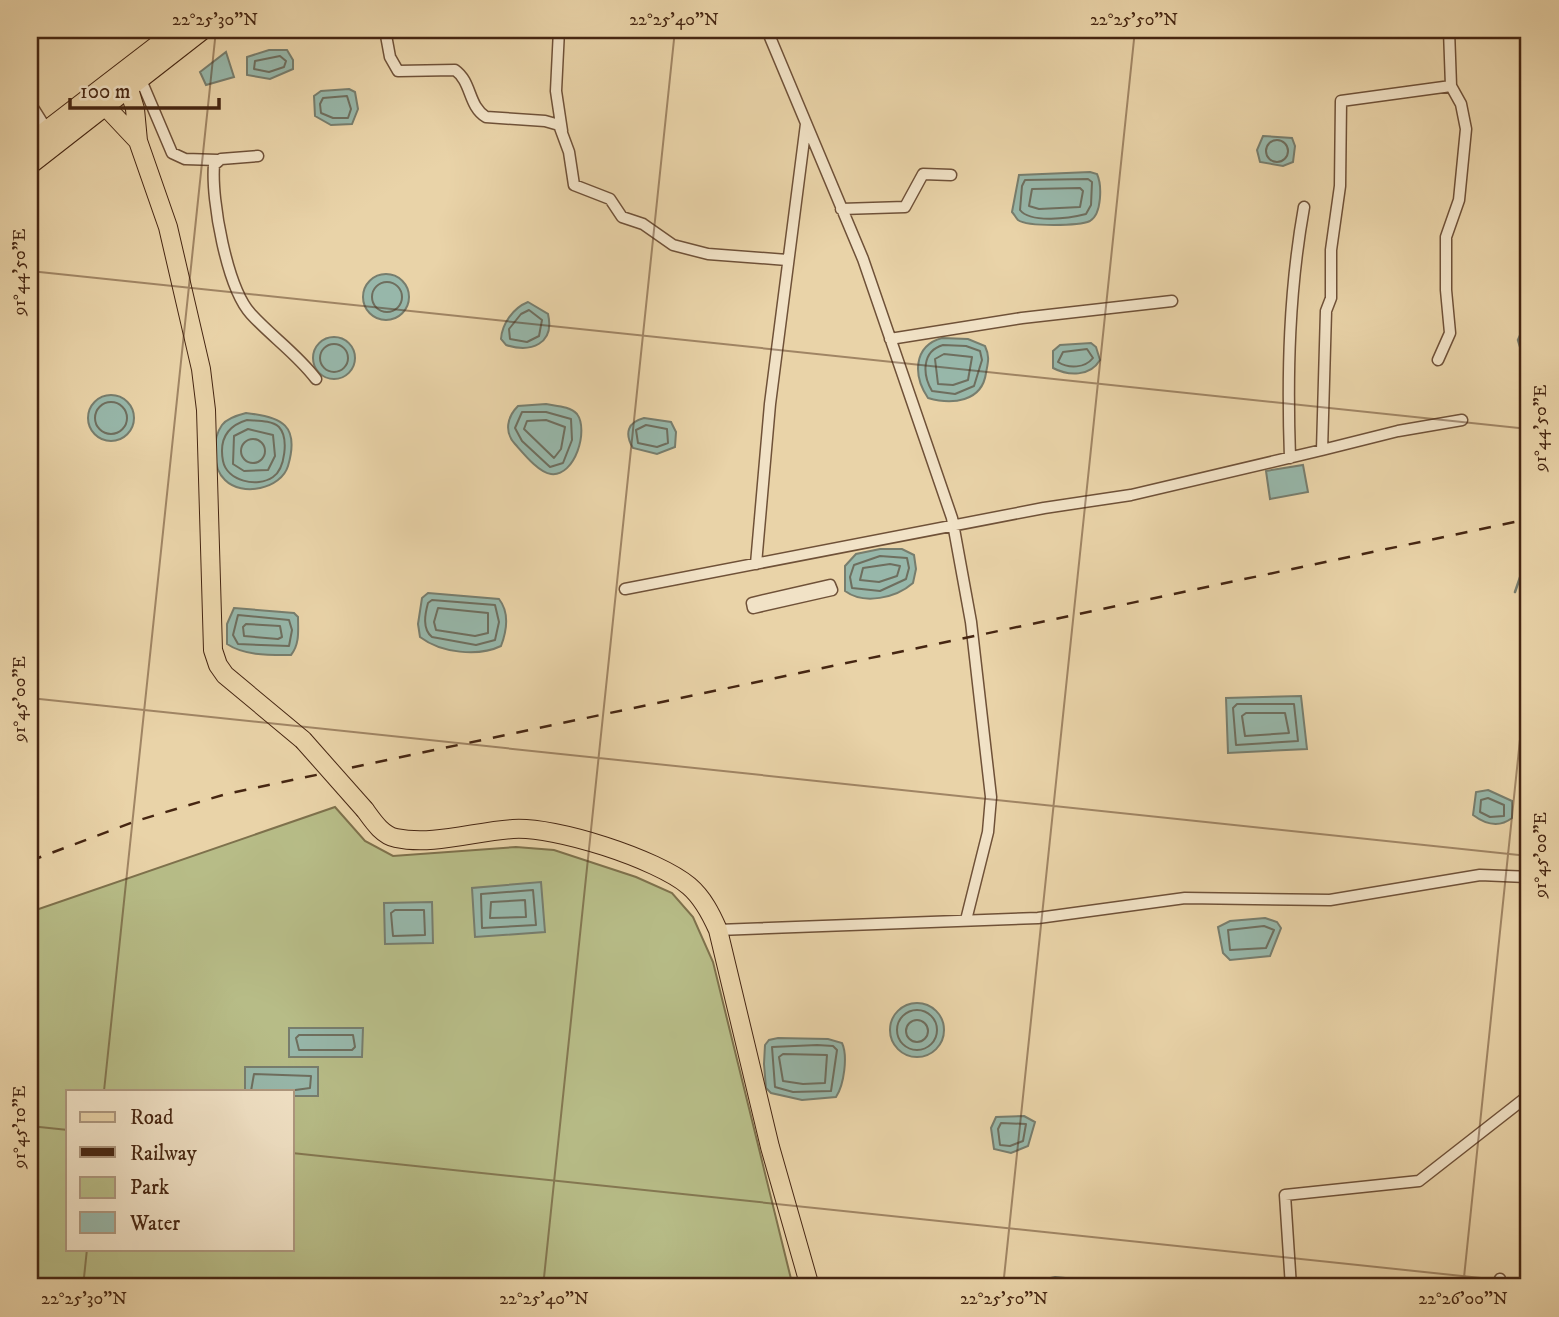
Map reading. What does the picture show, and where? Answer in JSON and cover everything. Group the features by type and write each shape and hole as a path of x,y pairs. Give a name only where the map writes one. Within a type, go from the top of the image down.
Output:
{"main road":[{"path":"30,165 204,30"},
{"path":"30,143 169,32"},
{"path":"135,85 138,141 168,227 201,369 206,410 213,650 218,665 225,675 303,740 377,826 394,838 428,840 517,829 558,833 599,845 688,885 707,907 718,930 770,1147 810,1287"},
{"path":"106,107 138,141"}],"street":[{"path":"385,30 390,57 398,71 455,71 466,82 478,113 486,117 552,122 559,125 569,152 574,185 610,199 622,217 651,229 673,245 708,254 787,260"},
{"path":"559,30 556,91 562,134"},
{"path":"766,30 863,259 923,428 954,527 974,644 991,797 988,832 966,920"},
{"path":"1438,360 1450,332 1446,290 1446,237 1459,201 1466,129 1461,104 1451,86 1449,30"},
{"path":"135,85 172,153 189,160 258,156"},
{"path":"1322,450 1326,311 1331,298 1332,250 1340,186 1341,101 1451,86"},
{"path":"30,103 47,130"},
{"path":"756,565 770,404 787,260 800,189 806,121"},
{"path":"218,160 213,173 227,266 235,289 250,313 303,361 316,379"},
{"path":"841,209 905,207 923,174 951,175"},
{"path":"1290,458 1289,335 1295,259 1304,207"},
{"path":"890,339 1022,318 1172,301"},
{"path":"625,589 1044,508 1131,495 1398,431 1462,421"},
{"path":"830,585 832,590 753,608 752,603 830,585"},
{"path":"718,930 1077,915 1185,898 1330,900 1480,875 1529,877"},
{"path":"1291,1287 1285,1195 1419,1181 1529,1095"}],"green space":[{"path":"335,807 365,841 393,856 516,847 554,850 636,877 672,893 693,917 713,962 793,1287 30,1287 30,912"}],"water":[{"path":"269,50 287,50 293,60 293,69 270,79 247,75 247,57"},
{"path":"226,52 234,77 206,85 200,72"},
{"path":"349,89 355,92 358,109 352,124 331,125 315,116 314,96 321,91"},
{"path":"1263,136 1292,138 1295,146 1293,162 1283,166 1260,162 1257,150"},
{"path":"1097,174 1100,192 1097,212 1090,221 1065,225 1032,224 1018,220 1012,212 1019,175"},
{"path":"386,274 402,281 409,297 402,313 386,320 370,313 363,297 370,281"},
{"path":"528,302 548,314 548,333 539,344 532,347 506,345 501,339 506,322 513,312"},
{"path":"334,337 349,343 355,358 349,373 334,379 319,373 313,358 319,343"},
{"path":"942,338 968,339 985,346 988,363 983,383 972,396 956,401 937,400 928,398 923,389 918,363 925,348"},
{"path":"1091,343 1096,347 1100,360 1091,370 1065,373 1053,368 1053,351 1060,345"},
{"path":"111,395 127,402 134,418 127,434 111,441 95,434 88,418 95,402"},
{"path":"546,404 571,409 580,421 580,441 573,461 559,473 546,473 536,466 515,444 508,430 511,415 518,406"},
{"path":"246,413 278,421 285,426 292,441 284,474 278,480 260,488 232,485 221,475 216,461 216,438 222,425"},
{"path":"644,418 671,422 676,432 675,447 657,454 633,448 629,429 634,422"},
{"path":"1303,465 1308,492 1270,499 1266,471"},
{"path":"880,549 902,549 914,555 916,569 913,583 898,593 880,598 861,598 845,591 845,566 856,554"},
{"path":"428,593 499,599 505,610 506,622 501,646 482,651 460,652 438,647 420,637 418,624 422,598"},
{"path":"234,608 294,613 298,617 298,637 291,655 250,653 227,644 227,624"},
{"path":"1301,696 1307,749 1228,753 1226,698"},
{"path":"1488,790 1512,801 1512,818 1492,824 1473,815 1476,792"},
{"path":"541,882 545,932 475,937 472,888"},
{"path":"432,902 433,943 385,944 384,903"},
{"path":"1265,918 1277,922 1281,928 1270,956 1230,960 1223,953 1218,927 1230,921"},
{"path":"922,1003 932,1007 940,1015 944,1030 940,1045 932,1053 912,1057 902,1053 894,1045 890,1025 894,1015 902,1007"},
{"path":"289,1028 363,1028 362,1057 289,1057"},
{"path":"828,1039 842,1043 845,1055 844,1070 836,1097 802,1100 771,1093 766,1088 765,1045 769,1040"},
{"path":"245,1067 318,1067 318,1096 294,1096 294,1090 245,1090"},
{"path":"1024,1116 1035,1122 1028,1146 1011,1153 994,1149 991,1128 996,1117"},
{"path":"1055,1277 1076,1279 1084,1287 1033,1287 1036,1281"}],"waterway":[{"path":"1529,316 1518,340 1529,376"},
{"path":"1515,592 1529,551"}],"railway":[{"path":"30,861 136,821 226,794 1529,519"}]}
